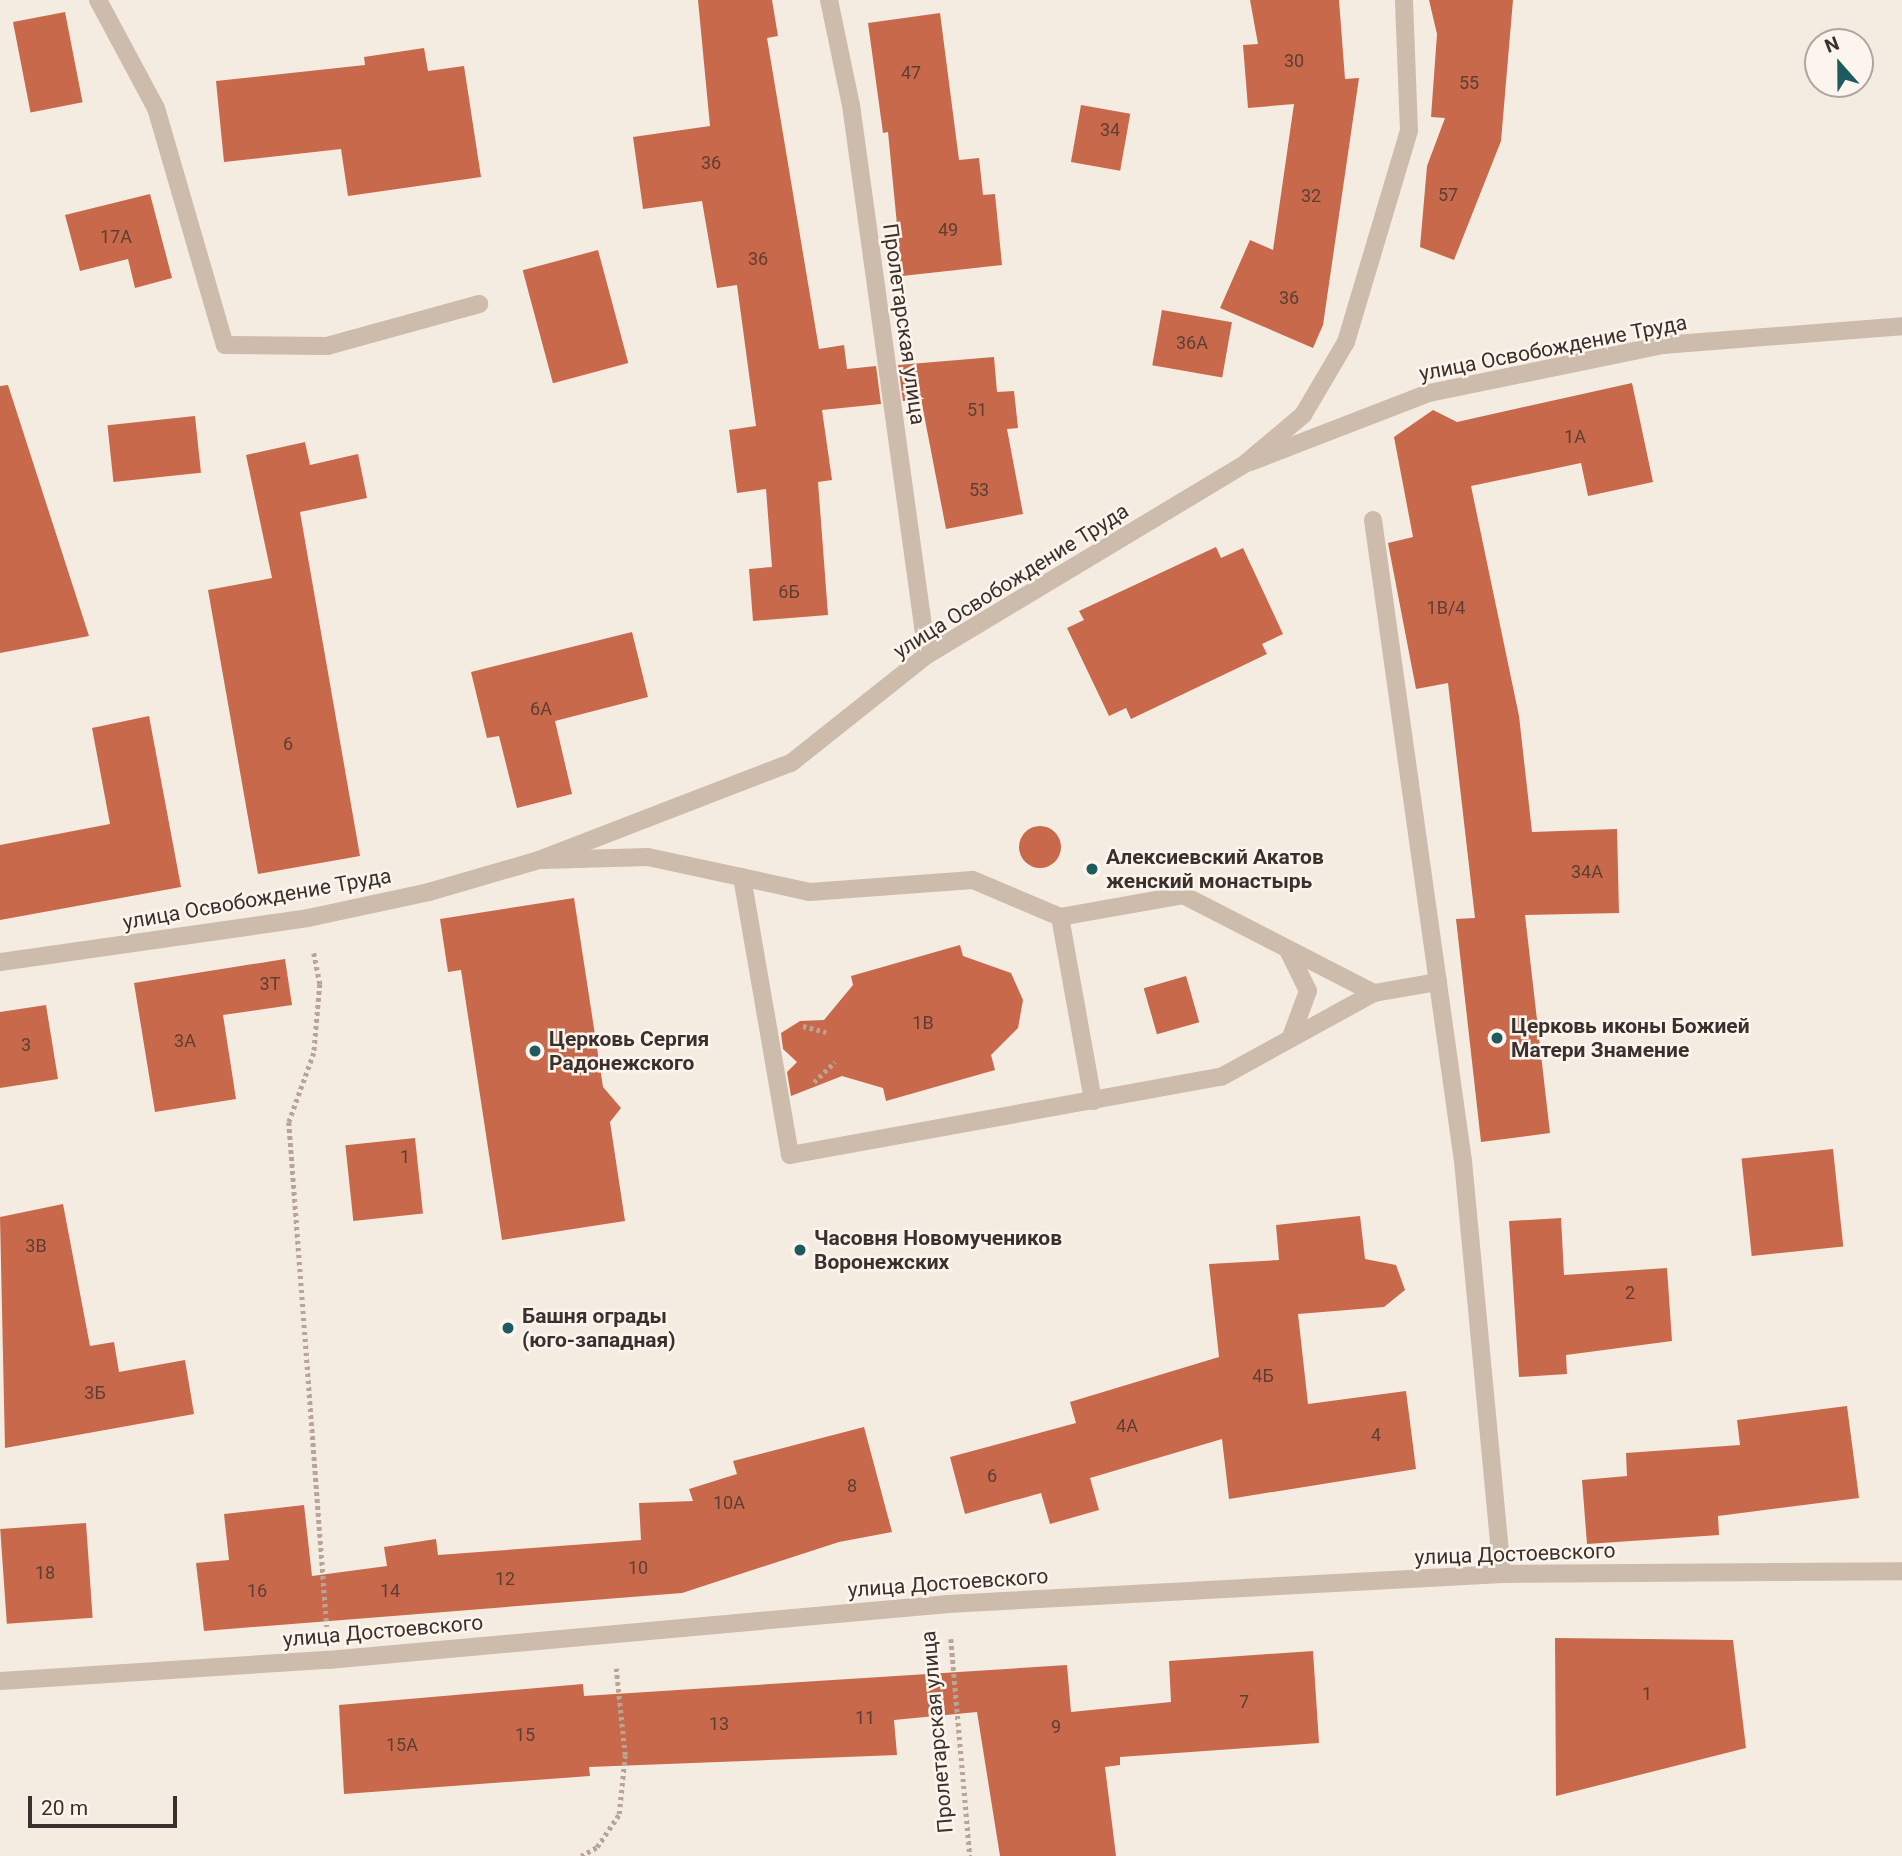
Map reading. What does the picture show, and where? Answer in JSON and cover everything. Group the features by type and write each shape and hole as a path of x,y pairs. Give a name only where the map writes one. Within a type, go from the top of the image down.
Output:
{"street":[{"path":"98,0 156,108 225,345 327,346 479,304"},
{"name":"Пролетарская улица","path":"829,0 851,104 927,655"},
{"path":"1246,463 1303,415 1346,342 1409,131 1404,0"},
{"name":"улица Освобождение Труда","path":"0,962 308,918 539,860 791,763 927,655 1246,463 1429,393 1663,345 1902,326"},
{"path":"1373,520 1462,1161 1502,1574"},
{"path":"539,860 648,857 810,892 973,880 1060,917 1183,895 1374,993"},
{"path":"742,877 790,1156 1221,1077 1374,993 1438,982"},
{"path":"1060,917 1093,1101"},
{"path":"1289,951 1308,991 1291,1037"},
{"name":"улица Достоевского","path":"0,1681 328,1660 612,1632 948,1604 1502,1574 1902,1571"}],"path":[{"path":"308,918 320,984 314,1053 289,1122 328,1660"},
{"name":"Пролетарская улица","path":"948,1604 970,1856"},
{"path":"582,1856 597,1847 619,1814 625,1755 612,1632"}],"building":[{"path":"698,0 772,0 778,36 767,38 819,349 844,345 847,369 876,366 881,404 822,410 832,480 818,482 828,615 753,621 749,569 772,567 766,489 737,493 729,430 756,426 737,285 717,288 702,201 643,209 633,137 710,126"},
{"path":"1250,0 1339,0 1345,79 1359,78 1323,325 1313,348 1220,308 1250,240 1273,250 1294,104 1248,108 1243,45 1258,44"},
{"path":"1429,0 1513,0 1501,141 1454,260 1420,247 1427,166 1445,118 1431,117 1437,34"},
{"path":"65,12 83,102 31,112 13,22"},
{"path":"940,13 959,160 979,158 983,195 995,194 1002,265 902,276 888,132 883,133 868,23"},
{"path":"424,48 428,71 464,66 481,177 348,196 341,149 224,162 216,81 365,65 364,57"},
{"path":"1081,105 1130,114 1120,171 1071,162"},
{"path":"150,194 172,278 135,288 128,259 80,271 65,215"},
{"path":"598,250 628,363 553,383 523,270"},
{"path":"1162,310 1232,322 1222,377 1152,365"},
{"path":"994,357 997,392 1014,391 1018,428 1007,429 1023,514 946,529 921,399 903,401 898,365"},
{"path":"1632,383 1653,482 1588,496 1581,463 1471,486 1519,716 1532,832 1617,829 1619,913 1525,915 1550,1133 1481,1142 1456,919 1475,918 1448,683 1416,689 1388,543 1413,537 1394,437 1433,410 1457,422"},
{"path":"8,385 89,636 0,653 0,386"},
{"path":"195,416 201,473 113,482 107,425"},
{"path":"305,442 310,465 358,454 367,498 300,512 360,856 258,874 208,590 272,578 246,455"},
{"path":"1216,547 1221,558 1243,548 1283,634 1262,644 1267,654 1131,719 1126,708 1109,716 1067,628 1084,620 1079,611"},
{"path":"632,632 648,697 555,721 572,794 517,808 499,736 487,738 471,672"},
{"path":"149,716 181,887 0,920 0,845 110,824 92,728"},
{"path":"1040,826 1055,832 1061,847 1055,862 1040,868 1025,862 1019,847 1025,832"},
{"name":"Церковь Сергия Радонежского","path":"574,898 603,1087 621,1108 610,1122 625,1221 502,1240 461,970 448,972 440,919"},
{"path":"960,945 963,956 1011,973 1023,1000 1018,1028 991,1055 995,1070 886,1101 883,1088 842,1076 791,1096 787,1072 797,1062 783,1049 781,1033 800,1021 824,1020 853,985 851,976"},
{"path":"285,959 292,1005 223,1015 236,1099 155,1112 134,983"},
{"path":"1186,976 1199,1022 1157,1034 1144,988"},
{"path":"46,1005 58,1079 0,1088 0,1012"},
{"path":"415,1138 423,1214 353,1221 345,1145"},
{"path":"1833,1149 1843,1246 1752,1256 1742,1159"},
{"path":"63,1204 90,1346 114,1342 119,1372 185,1360 194,1414 5,1448 0,1217"},
{"path":"1360,1216 1365,1259 1396,1265 1405,1290 1384,1307 1298,1314 1308,1404 1406,1391 1416,1469 1229,1499 1222,1439 1090,1478 1099,1510 1050,1524 1041,1493 965,1514 950,1457 1076,1423 1070,1402 1219,1357 1209,1264 1279,1260 1276,1225"},
{"path":"1561,1218 1564,1275 1667,1268 1672,1341 1566,1355 1567,1374 1519,1377 1509,1221"},
{"path":"1847,1406 1859,1498 1718,1516 1719,1535 1587,1544 1582,1480 1627,1476 1626,1453 1740,1445 1737,1420"},
{"path":"864,1427 892,1532 839,1542 682,1593 204,1631 196,1563 229,1560 224,1514 304,1505 312,1576 387,1566 384,1547 436,1539 438,1555 641,1540 639,1503 693,1501 689,1489 737,1474 733,1461"},
{"path":"86,1523 93,1618 7,1624 0,1529"},
{"path":"1555,1638 1733,1640 1746,1748 1556,1796"},
{"path":"1313,1651 1319,1743 1120,1757 1120,1765 1105,1767 1116,1856 1000,1856 977,1712 894,1720 897,1755 589,1767 590,1776 344,1794 339,1705 583,1684 584,1696 1067,1665 1071,1712 1171,1702 1169,1661"}],"place":[{"name":"Алексиевский Акатов женский монастырь","path":"1092,869"},
{"name":"Церковь иконы Божией Матери Знамение","path":"1497,1038"},
{"name":"Церковь Сергия Радонежского","path":"535,1051"},
{"name":"Часовня Новомучеников Воронежских","path":"800,1250"},
{"name":"Башня ограды (юго-западная)","path":"508,1328"}]}
